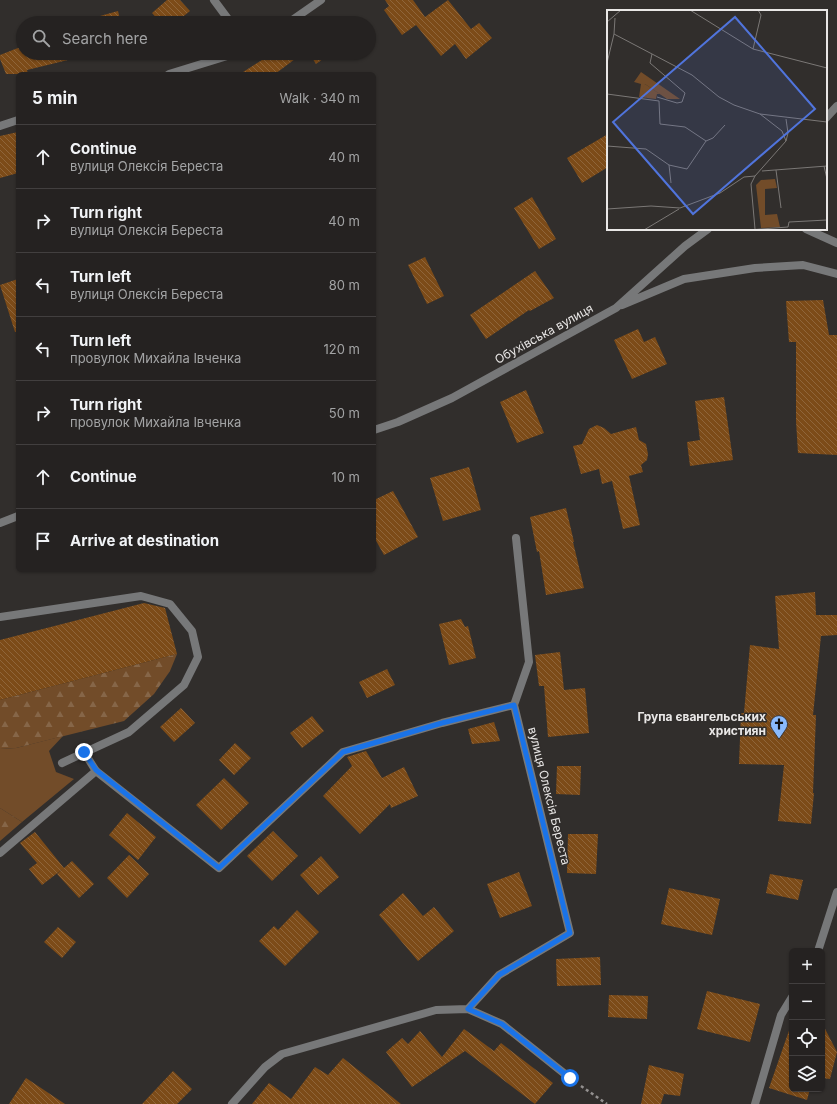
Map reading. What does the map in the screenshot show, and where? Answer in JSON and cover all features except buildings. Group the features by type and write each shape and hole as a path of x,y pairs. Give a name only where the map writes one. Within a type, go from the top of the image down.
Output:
{"street":[{"path":"214,0 226,16"},
{"path":"298,16 321,0"},
{"path":"175,72 214,60"},
{"path":"827,117 837,106"},
{"path":"0,126 16,121"},
{"name":"Обухівська вулиця","path":"376,429 398,422 452,398 616,308 685,246 707,230"},
{"path":"808,230 837,243"},
{"path":"616,308 684,279 699,276 755,268 803,265 837,274"},
{"path":"0,523 16,517"},
{"path":"84,752 96,770 219,868 343,752 442,723 514,705 529,662 516,538"},
{"path":"0,617 141,596 170,604 192,631 198,657 184,685 129,732 62,763"},
{"name":"вулиця Олексія Береста","path":"468,1009 499,975 570,933 514,705"},
{"path":"0,853 96,770"},
{"path":"819,948 837,892"},
{"path":"755,1104 781,1015 789,1002"},
{"path":"232,1104 265,1067 282,1054 436,1010 468,1009 502,1024 570,1078"}],"path":[{"path":"570,1078 607,1104"}],"green space":[{"path":"177,654 170,671 154,694 124,721 16,748 0,749 0,700"},
{"path":"63,736 49,751 56,772 74,779 22,822 0,808 0,749 16,748"},
{"path":"0,808 22,822 0,841"}],"place":[{"name":"Група євангельських християн","path":"779,739"}],"route":[{"path":"84,752 96,770 219,868 343,752 442,723 514,705 570,933 499,975 468,1009 502,1024 570,1078"}]}
